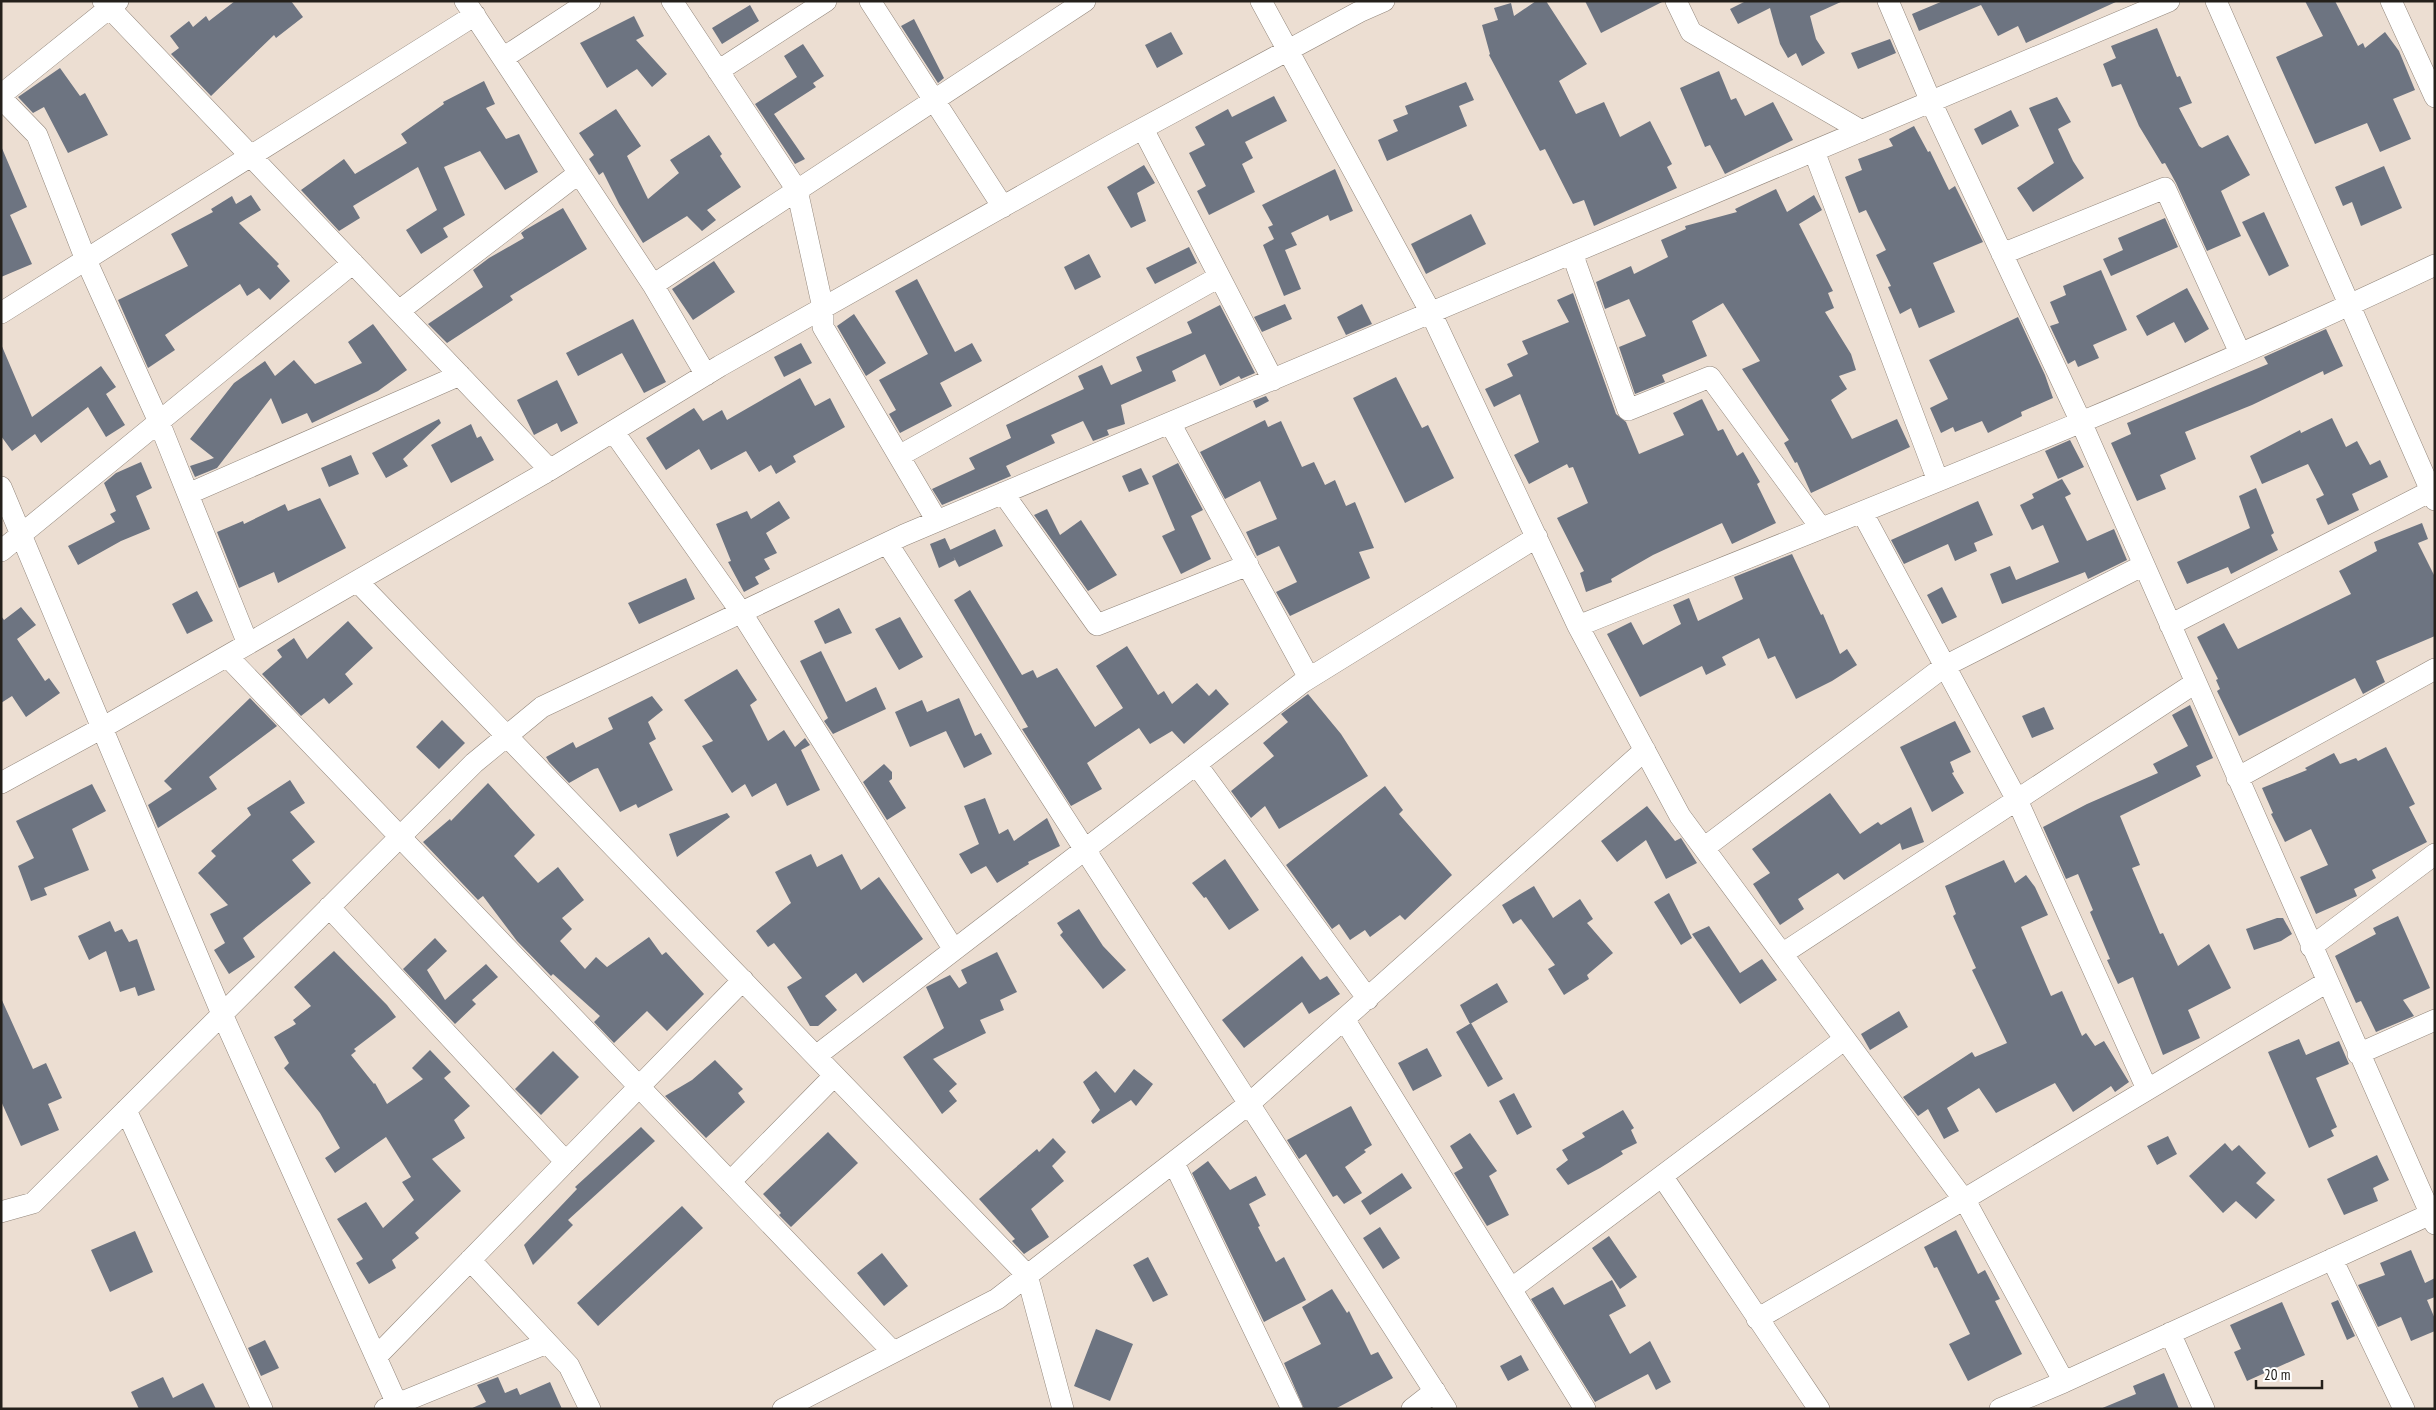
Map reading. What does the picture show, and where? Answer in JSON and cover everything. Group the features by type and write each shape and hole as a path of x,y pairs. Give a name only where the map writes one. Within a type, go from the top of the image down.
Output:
{"street":[{"path":"503,58 590,1"},
{"path":"672,1 797,190 823,308 823,327 937,521"},
{"path":"718,71 826,1"},
{"path":"870,1 1003,207"},
{"path":"653,284 1085,1"},
{"path":"1261,1 1431,313 1578,626 1680,816 1963,1200 2064,1382"},
{"path":"1,783 102,728 550,470 706,375 823,308 1143,129 1359,12 1384,1"},
{"path":"1676,1 1691,32 1862,131"},
{"path":"1888,1 1931,102 2081,422 2311,948 2433,1217 2332,1259 2064,1382 2000,1409"},
{"path":"1,1212 33,1203 474,762 542,707 937,521 2169,1"},
{"path":"2170,625 2433,496 2348,306 2216,1"},
{"path":"2391,1 2435,97"},
{"path":"248,644 159,422 86,260 37,135 1,96 110,4 251,156 550,470"},
{"path":"1,313 251,156 470,8 653,284 706,375"},
{"path":"1143,129 1272,380"},
{"path":"1814,151 1938,481"},
{"path":"399,311 579,173"},
{"path":"2002,254 2165,188 2240,353"},
{"path":"1572,253 1628,410 1710,377 1821,528"},
{"path":"1,551 352,262"},
{"path":"1578,626 2081,422 2348,306 2435,264"},
{"path":"899,456 1219,277"},
{"path":"188,494 460,375"},
{"path":"1170,423 1309,678"},
{"path":"613,431 741,612 954,950"},
{"path":"1,487 22,533 222,1014 376,1357 391,1406 547,1343"},
{"path":"1003,493 1097,625 1248,565"},
{"path":"1862,512 2017,800 2147,1088"},
{"path":"816,1056 1309,678 1537,538"},
{"path":"887,543 1446,1409"},
{"path":"1704,848 1945,666 2144,565"},
{"path":"357,581 1027,1275 1063,1409"},
{"path":"227,656 892,1352"},
{"path":"2237,778 2435,669"},
{"path":"1782,954 2195,682"},
{"path":"783,1409 997,1299 1250,1104 1645,750"},
{"path":"1196,764 1368,998"},
{"path":"2311,948 2435,854"},
{"path":"329,907 566,1162"},
{"path":"376,1357 743,980"},
{"path":"1757,1319 1963,1200 2147,1088 2327,982"},
{"path":"1344,1020 1585,1409"},
{"path":"2358,1054 2435,1020"},
{"path":"1512,1289 1845,1039"},
{"path":"730,1182 834,1076"},
{"path":"126,1110 262,1409"},
{"path":"1174,1162 1292,1409"},
{"path":"1662,1176 1819,1409"},
{"path":"2332,1259 2404,1409"},
{"path":"470,1260 569,1366 590,1409"},
{"path":"2170,1333 2204,1409"},
{"path":"1412,1409 1435,1391"}],"building":[{"path":"235,1 291,1 303,17 276,38 274,35 211,96 171,54 179,48 170,36 189,21 193,27 206,16 209,21"},
{"path":"1536,1 1546,1 1587,64 1559,81 1576,114 1604,102 1620,137 1650,121 1672,164 1667,167 1677,188 1594,226 1584,200 1573,204 1545,149 1540,151 1489,55 1482,25 1498,20 1494,8 1511,3 1514,16"},
{"path":"1585,1 1664,1 1601,33"},
{"path":"1746,1 1843,1 1810,16 1816,39 1825,53 1802,66 1796,53 1788,58 1780,44 1770,8 1738,24 1730,9"},
{"path":"1943,1 2118,1 2026,43 2018,26 1998,36 1981,5 1919,31 1912,14"},
{"path":"2305,1 2335,1 2358,46 2363,43 2365,48 2385,32 2399,51 2415,90 2393,99 2411,139 2380,152 2367,123 2315,144 2276,57 2323,36"},
{"path":"750,5 759,21 722,44 712,28"},
{"path":"634,16 644,36 636,40 667,74 652,87 637,69 607,88 580,43"},
{"path":"914,19 944,78 938,83 901,26"},
{"path":"2157,28 2177,77 2180,76 2192,103 2179,108 2199,146 2202,148 2228,135 2250,175 2221,191 2241,236 2207,251 2165,163 2162,164 2139,126 2121,84 2112,87 2103,64 2116,58 2111,46"},
{"path":"1171,32 1183,54 1157,68 1145,45"},
{"path":"1890,39 1896,53 1858,69 1851,53"},
{"path":"803,44 824,76 813,83 816,87 774,114 805,159 795,164 755,104 797,77 784,56"},
{"path":"60,68 80,96 85,93 108,135 68,153 44,107 33,113 18,97"},
{"path":"1719,71 1731,100 1736,98 1745,116 1773,102 1793,140 1725,174 1710,145 1705,147 1680,88"},
{"path":"484,81 495,104 486,108 506,139 519,134 538,172 505,190 480,151 444,167 465,215 443,228 448,237 421,254 406,230 437,210 418,167 353,206 360,218 339,231 301,190 344,159 355,174 407,143 401,134 444,104 443,102"},
{"path":"1466,82 1474,100 1459,106 1467,126 1387,161 1378,140 1398,131 1393,120 1408,114 1405,106"},
{"path":"1274,96 1287,121 1245,142 1253,158 1242,164 1255,192 1209,215 1197,191 1206,186 1189,153 1205,145 1195,127 1228,109 1232,117"},
{"path":"2057,97 2071,122 2058,129 2073,161 2084,178 2033,212 2017,188 2054,163 2029,108"},
{"path":"616,109 641,146 627,156 648,199 679,173 670,160 709,135 722,154 720,156 741,187 707,210 716,220 702,231 687,216 643,243 619,204 603,172 599,175 589,159 594,155 579,133"},
{"path":"2011,110 2019,126 1982,145 1974,129"},
{"path":"1914,126 1928,152 1930,151 1949,190 1955,186 1983,242 1933,263 1955,312 1919,328 1911,308 1900,314 1888,287 1891,286 1876,255 1886,250 1866,210 1859,213 1845,177 1862,170 1858,159 1893,146 1889,139"},
{"path":"1,146 27,207 10,215 32,264 1,277"},
{"path":"1144,165 1155,183 1137,193 1146,221 1131,228 1107,187"},
{"path":"2384,166 2402,208 2361,226 2352,202 2343,206 2335,187"},
{"path":"1335,169 1353,211 1330,221 1328,215 1291,233 1297,245 1285,250 1301,289 1284,296 1263,245 1274,239 1268,227 1273,225 1262,205"},
{"path":"1776,189 1787,212 1814,195 1822,210 1799,224 1833,291 1828,293 1834,308 1825,312 1851,354 1856,370 1839,376 1847,389 1831,400 1852,439 1897,419 1910,447 1811,493 1797,462 1795,463 1784,443 1789,440 1742,369 1760,361 1723,303 1692,321 1707,356 1662,375 1665,382 1635,394 1619,347 1646,336 1629,299 1605,309 1596,282 1631,266 1634,274 1668,257 1661,240 1686,229 1685,226 1737,212 1735,209"},
{"path":"251,195 261,210 239,223 279,264 277,266 290,281 270,300 259,288 247,296 240,284 165,335 175,350 148,368 118,300 188,266 171,234 213,212 211,209 232,196 236,204"},
{"path":"563,208 587,249 510,296 513,300 447,343 428,324 483,287 473,270 489,258 524,238 521,233 525,230"},
{"path":"2264,212 2289,266 2269,276 2242,222"},
{"path":"1471,214 1486,244 1426,274 1411,244"},
{"path":"2165,218 2178,247 2111,276 2103,259 2123,250 2118,238"},
{"path":"1189,247 1197,263 1155,284 1146,268"},
{"path":"1089,254 1101,277 1075,290 1064,267"},
{"path":"714,261 735,292 693,320 672,289"},
{"path":"2101,270 2127,330 2093,345 2099,358 2078,367 2075,360 2068,364 2050,326 2059,323 2050,302 2066,295 2063,286"},
{"path":"917,279 955,352 972,343 982,361 940,383 952,406 900,433 889,414 896,410 879,380 928,354 895,291"},
{"path":"2187,288 2209,329 2185,343 2174,322 2147,336 2136,316"},
{"path":"1573,293 1616,414 1626,422 1639,454 1684,435 1673,413 1702,399 1718,431 1723,429 1737,456 1743,452 1760,482 1757,484 1776,523 1732,544 1722,523 1653,555 1611,579 1612,582 1586,592 1580,573 1584,571 1557,518 1588,503 1573,467 1569,468 1567,464 1529,484 1514,455 1539,442 1520,394 1494,407 1485,389 1513,376 1507,364 1528,354 1522,341 1569,322 1557,300"},
{"path":"1285,304 1292,319 1262,332 1254,317"},
{"path":"1362,304 1372,324 1346,335 1337,317"},
{"path":"1220,305 1255,373 1241,379 1239,376 1220,386 1205,354 1172,371 1176,381 1121,405 1125,424 1107,430 1109,435 1093,441 1083,421 1051,435 1055,443 1006,466 1011,476 942,505 932,489 975,469 969,458 1011,438 1006,425 1084,389 1078,376 1102,365 1111,385 1142,371 1136,357 1192,333 1187,322"},
{"path":"854,314 886,363 866,376 837,326"},
{"path":"2018,317 2045,375 2053,398 2021,412 2022,416 1988,433 1982,421 1955,432 1953,427 1941,433 1930,408 1948,399 1929,360"},
{"path":"633,319 666,382 644,393 622,353 578,376 566,353"},
{"path":"373,324 407,370 378,391 312,423 307,413 282,424 271,398 217,468 195,477 190,466 214,458 190,439 234,383 265,361 275,376 294,360 315,384 362,363 348,342"},
{"path":"2326,329 2343,366 2324,375 2323,371 2252,405 2185,432 2196,459 2160,475 2166,489 2137,501 2111,443 2131,434 2127,423 2268,364 2264,357"},
{"path":"801,343 812,363 784,377 774,357"},
{"path":"1,344 32,417 101,366 116,387 106,394 125,425 106,437 88,407 41,443 35,434 12,451 1,436"},
{"path":"1396,377 1422,428 1428,425 1454,478 1405,503 1353,398"},
{"path":"800,378 815,406 830,398 845,427 793,456 796,462 776,474 771,465 759,472 746,451 711,470 699,449 666,470 646,438 694,408 703,421 722,410 727,420"},
{"path":"557,380 578,423 561,432 557,423 534,435 517,400"},
{"path":"1266,396 1269,401 1256,408 1253,401"},
{"path":"2332,418 2346,447 2357,441 2370,465 2380,460 2388,477 2352,494 2359,510 2328,525 2316,499 2324,495 2308,464 2262,484 2250,456 2300,430 2301,433"},
{"path":"439,419 441,423 403,459 408,466 386,478 372,453"},
{"path":"1265,420 1268,427 1281,421 1302,467 1314,462 1325,485 1335,480 1346,506 1355,502 1374,548 1359,552 1370,578 1290,616 1276,592 1297,582 1279,546 1257,556 1246,532 1277,519 1260,481 1225,499 1200,452"},
{"path":"471,424 477,438 481,436 494,460 451,483 431,445"},
{"path":"2070,440 2084,467 2058,479 2045,451"},
{"path":"351,455 359,474 329,487 321,468"},
{"path":"141,462 152,488 136,496 150,529 121,541 78,565 68,546 115,522 110,514 116,511 104,483 116,473"},
{"path":"1178,463 1203,510 1191,516 1211,559 1181,574 1162,536 1175,530 1152,476"},
{"path":"1141,468 1149,484 1129,492 1122,476"},
{"path":"2062,479 2071,494 2065,497 2087,541 2114,529 2127,560 2088,579 2085,572 2002,604 1990,574 2010,566 2016,580 2059,562 2043,525 2032,530 2020,505 2034,498 2032,494"},
{"path":"2256,488 2274,533 2271,535 2278,550 2231,574 2228,567 2187,584 2177,562 2250,528 2239,496"},
{"path":"320,498 346,548 278,583 274,572 239,588 217,532 243,521 244,524 285,504 288,511"},
{"path":"779,501 790,518 766,533 777,553 764,559 770,569 755,577 759,584 744,592 728,562 731,561 716,524 747,511 751,519"},
{"path":"1978,501 1993,535 1974,543 1977,551 1955,561 1948,544 1904,564 1891,540"},
{"path":"1047,509 1060,535 1081,520 1117,575 1088,591 1034,515"},
{"path":"2422,523 2428,539 2418,543 2435,577 2435,636 2376,661 2385,682 2363,694 2355,678 2239,736 2217,691 2220,689 2216,680 2218,679 2197,637 2224,623 2238,649 2351,594 2339,571 2377,551 2374,542"},
{"path":"995,529 1003,546 959,567 950,550"},
{"path":"945,538 955,560 939,568 930,544"},
{"path":"1792,554 1821,615 1823,614 1840,654 1847,649 1857,665 1832,681 1796,699 1775,656 1768,659 1759,638 1722,657 1726,665 1706,675 1702,666 1640,697 1607,634 1631,622 1643,645 1681,624 1673,605 1689,598 1698,621 1743,599 1734,577"},
{"path":"686,578 695,599 639,624 628,603"},
{"path":"1942,587 1957,617 1942,624 1927,595"},
{"path":"970,590 1022,675 1033,670 1037,678 1057,668 1095,727 1123,708 1096,666 1127,646 1158,695 1164,691 1172,704 1197,683 1209,696 1216,689 1229,704 1184,744 1172,731 1150,744 1139,728 1087,763 1102,789 1071,806 1022,729 1028,727 954,600"},
{"path":"197,591 213,621 187,634 172,604"},
{"path":"21,607 36,625 17,639 45,681 49,678 60,693 26,717 12,696 1,703 1,616 4,620"},
{"path":"839,608 852,633 825,644 814,621"},
{"path":"900,617 923,657 899,670 875,629"},
{"path":"348,621 373,648 345,674 353,684 329,704 324,698 301,716 262,674 282,657 277,650 294,638 307,659"},
{"path":"821,651 846,702 876,687 886,709 833,734 824,721 828,718 800,661"},
{"path":"737,669 757,700 750,705 768,741 784,730 795,747 805,738 810,745 801,750 820,790 787,806 776,783 752,797 745,784 732,793 702,746 713,741 684,700"},
{"path":"1308,694 1341,734 1368,776 1279,829 1265,806 1251,818 1231,791 1274,756 1263,743 1288,722 1281,714"},
{"path":"652,696 663,710 648,722 656,739 649,743 673,790 638,808 636,804 620,812 598,768 569,783 549,762 546,757 573,742 576,748 613,729 608,718"},
{"path":"250,698 277,726 209,777 217,789 158,828 148,805 172,789 164,781"},
{"path":"959,698 975,736 981,733 992,754 964,768 946,731 910,747 895,712 922,700 927,712"},
{"path":"2190,705 2213,758 2196,766 2201,776 2120,816 2140,865 2132,868 2160,934 2163,933 2178,966 2209,944 2231,988 2188,1010 2200,1038 2163,1055 2133,977 2118,984 2107,960 2110,959 2090,912 2093,910 2078,874 2066,879 2043,827 2087,804 2158,773 2153,764 2188,746 2172,715"},
{"path":"2044,707 2054,729 2032,738 2022,716"},
{"path":"442,720 465,743 439,769 416,747"},
{"path":"1955,721 1971,752 1950,762 1954,772 1952,773 1964,793 1932,812 1900,747"},
{"path":"2386,747 2415,804 2409,807 2427,842 2372,870 2376,878 2354,889 2357,896 2316,914 2300,877 2328,865 2311,829 2285,842 2271,814 2273,813 2262,788 2307,770 2305,768 2334,753 2340,764 2356,758 2358,761"},
{"path":"884,764 892,772 892,779 889,781 906,808 887,820 863,782"},
{"path":"290,780 305,803 290,812 315,842 292,860 311,883 243,938 255,957 229,974 214,950 225,943 210,914 228,905 198,873 216,856 211,851 251,815 247,808"},
{"path":"488,783 535,835 514,856 538,883 558,867 584,900 562,918 572,929 560,941 585,969 596,957 607,967 649,937 662,955 666,952 704,994 667,1031 647,1011 614,1043 594,1022 600,1016 553,974 551,976 517,941 483,896 478,900 423,842 450,819 451,821"},
{"path":"92,784 106,811 72,829 89,870 44,888 47,895 31,901 18,866 34,858 16,821"},
{"path":"1385,786 1403,810 1399,814 1452,875 1405,920 1400,915 1370,937 1365,930 1350,940 1339,924 1332,929 1286,865"},
{"path":"1830,793 1860,834 1878,822 1881,825 1911,807 1924,842 1902,850 1900,843 1844,880 1838,873 1798,899 1804,909 1780,925 1753,884 1770,873 1752,849"},
{"path":"985,798 999,834 1008,829 1014,841 1047,818 1060,846 1028,862 1029,864 997,883 986,866 971,874 959,854 979,844 964,806"},
{"path":"1647,806 1675,841 1681,838 1697,863 1666,879 1646,840 1617,862 1601,841"},
{"path":"727,813 730,817 677,857 669,834"},
{"path":"811,854 817,867 842,854 861,890 879,877 923,939 863,983 856,973 825,996 837,1010 818,1026 810,1026 787,987 802,978 774,943 768,947 756,931 791,903 775,872"},
{"path":"1225,859 1259,910 1229,930 1206,897 1204,898 1192,883"},
{"path":"2004,860 2015,883 2026,875 2035,887 2048,915 2021,927 2051,996 2062,991 2082,1036 2086,1033 2095,1046 2104,1041 2129,1082 2115,1092 2111,1086 2073,1112 2055,1083 1996,1113 1979,1088 1947,1108 1959,1131 1944,1139 1928,1109 1918,1116 1903,1097 1972,1052 1975,1057 2007,1043 1972,970 1976,968 1953,916 1956,914 1945,886"},
{"path":"1534,886 1553,918 1580,899 1593,919 1587,923 1613,953 1587,975 1589,979 1564,995 1548,969 1555,965 1521,919 1513,924 1502,905"},
{"path":"1669,893 1692,938 1681,945 1654,902"},
{"path":"1079,909 1103,946 1126,970 1103,989 1060,935 1063,932 1057,923"},
{"path":"2398,916 2430,988 2403,1000 2414,1016 2376,1032 2361,1001 2356,1003 2335,956 2376,934 2373,928"},
{"path":"2277,918 2283,918 2292,934 2281,941 2254,950 2246,929"},
{"path":"110,921 115,932 122,929 129,942 137,939 155,990 138,996 135,987 120,992 106,951 89,960 78,936"},
{"path":"1709,926 1740,973 1762,959 1777,980 1740,1004 1692,934"},
{"path":"435,938 447,951 427,970 445,1000 486,964 498,977 472,1000 476,1004 455,1024 403,969"},
{"path":"334,951 387,1005 396,1017 354,1049 356,1051 351,1055 375,1083 387,1104 423,1079 412,1068 430,1050 451,1072 444,1078 470,1106 454,1120 465,1138 432,1159 461,1191 415,1233 419,1238 392,1260 396,1268 369,1284 356,1263 363,1259 337,1219 366,1202 383,1228 414,1200 402,1182 411,1177 386,1137 335,1173 325,1158 340,1148 320,1113 284,1068 289,1063 274,1037 296,1024 293,1020 311,1006 294,987"},
{"path":"997,952 1017,992 1000,1000 1004,1010 980,1020 986,1033 933,1059 957,1084 949,1091 957,1101 942,1114 903,1057 944,1028 926,987 950,975 959,988 967,983 961,970"},
{"path":"1302,956 1320,980 1327,976 1340,994 1309,1014 1302,1002 1244,1048 1222,1020"},
{"path":"1497,983 1508,1002 1470,1024 1460,1005"},
{"path":"1,998 33,1069 46,1063 62,1098 48,1104 59,1130 21,1146 1,1101"},
{"path":"1899,1011 1908,1027 1870,1050 1861,1034"},
{"path":"1471,1023 1503,1079 1488,1087 1456,1032"},
{"path":"2299,1039 2306,1055 2339,1041 2349,1064 2316,1078 2337,1127 2331,1130 2334,1136 2309,1148 2268,1052"},
{"path":"1427,1048 1442,1076 1413,1091 1398,1063"},
{"path":"553,1051 579,1077 541,1115 515,1089"},
{"path":"715,1060 743,1089 738,1093 745,1102 706,1138 665,1096 692,1080"},
{"path":"1134,1069 1153,1084 1136,1106 1131,1100 1093,1124 1091,1121 1100,1110 1083,1082 1096,1071 1115,1093"},
{"path":"1514,1093 1532,1127 1517,1135 1499,1101"},
{"path":"1351,1106 1372,1145 1364,1150 1366,1152 1345,1167 1362,1193 1344,1204 1337,1195 1333,1197 1306,1154 1299,1159 1287,1140"},
{"path":"1623,1110 1634,1128 1631,1130 1637,1143 1621,1151 1623,1154 1600,1168 1568,1185 1556,1169 1568,1160 1562,1150 1585,1137 1582,1133"},
{"path":"641,1127 655,1141 568,1220 573,1225 533,1265 524,1245 577,1189 575,1187"},
{"path":"828,1132 858,1163 791,1227 763,1194"},
{"path":"1470,1133 1497,1171 1489,1176 1509,1215 1487,1226 1454,1173 1463,1168 1450,1146"},
{"path":"2168,1136 2177,1154 2157,1165 2147,1146"},
{"path":"1053,1138 1066,1152 1052,1166 1064,1181 1031,1209 1049,1237 1024,1254 1012,1241 1015,1239 979,1199 1037,1149 1039,1152"},
{"path":"2225,1143 2232,1151 2239,1145 2266,1173 2256,1183 2275,1200 2256,1219 2236,1201 2223,1213 2189,1176"},
{"path":"2377,1155 2389,1180 2373,1188 2378,1201 2344,1215 2327,1179"},
{"path":"1208,1161 1230,1190 1256,1176 1266,1195 1249,1204 1260,1226 1258,1227 1276,1262 1284,1257 1306,1300 1264,1322 1192,1173"},
{"path":"1402,1173 1412,1188 1370,1215 1361,1201"},
{"path":"682,1206 703,1228 598,1326 577,1303"},
{"path":"1380,1227 1400,1258 1383,1269 1363,1238"},
{"path":"1956,1230 1978,1274 1985,1270 2000,1299 1995,1301 2022,1354 1968,1381 1949,1344 1970,1334 1937,1267 1934,1268 1924,1247"},
{"path":"135,1231 153,1272 110,1292 91,1250"},
{"path":"1609,1236 1637,1277 1620,1289 1592,1248"},
{"path":"2411,1250 2425,1283 2435,1278 2435,1297 2427,1300 2435,1319 2435,1331 2411,1341 2401,1317 2378,1327 2358,1285 2385,1275 2380,1263"},
{"path":"882,1253 908,1286 884,1306 857,1273"},
{"path":"1148,1257 1168,1295 1153,1302 1133,1265"},
{"path":"1612,1280 1626,1306 1609,1315 1630,1354 1650,1341 1671,1382 1656,1390 1648,1374 1595,1402 1531,1299 1553,1287 1564,1305"},
{"path":"1332,1289 1347,1313 1349,1311 1371,1355 1378,1352 1393,1378 1335,1409 1304,1409 1284,1363 1321,1344 1302,1307"},
{"path":"2338,1300 2355,1336 2347,1340 2331,1303"},
{"path":"2282,1302 2305,1355 2247,1381 2234,1352 2241,1349 2230,1325"},
{"path":"1096,1329 1133,1344 1110,1401 1074,1386"},
{"path":"265,1340 279,1368 261,1376 248,1348"},
{"path":"1521,1355 1529,1370 1508,1381 1500,1366"},
{"path":"2164,1373 2179,1409 2100,1409 2136,1394 2133,1386"},
{"path":"163,1377 173,1398 203,1383 216,1409 139,1409 131,1392"},
{"path":"498,1377 505,1393 517,1388 520,1395 550,1382 562,1409 470,1409 486,1402 477,1385"}]}
